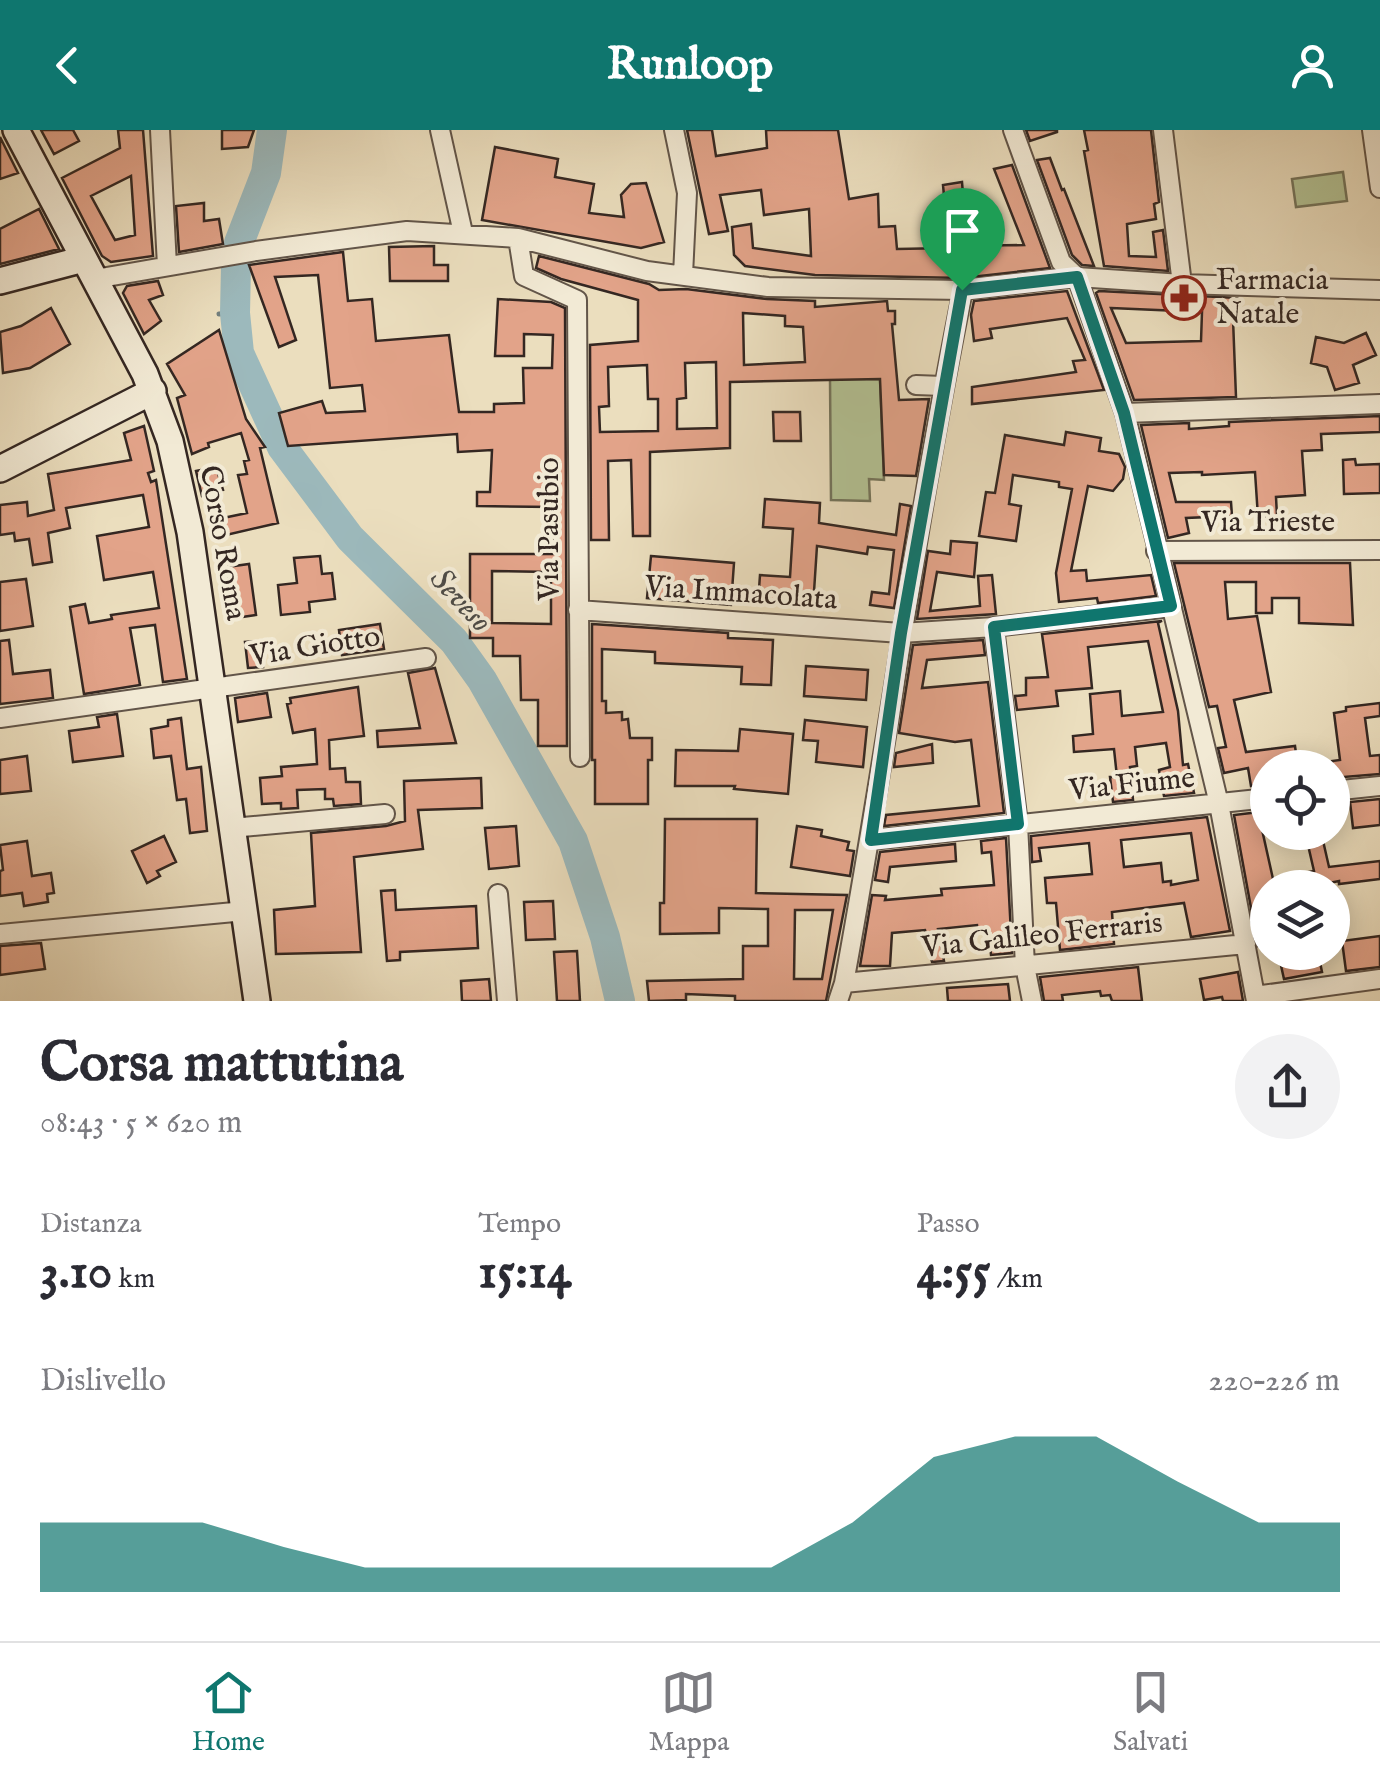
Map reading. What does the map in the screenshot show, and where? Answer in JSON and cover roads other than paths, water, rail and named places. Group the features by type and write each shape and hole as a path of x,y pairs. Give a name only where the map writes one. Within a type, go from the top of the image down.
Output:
{"street":[{"name":"Corso Roma","path":"16,130 153,391 170,441 184,500 258,1001"},
{"path":"160,130 168,266"},
{"path":"440,130 463,233"},
{"path":"674,130 688,204 684,275"},
{"path":"1013,130 1048,233 1061,262 1077,277 1124,413 1219,804 1256,998 1380,978"},
{"path":"1163,130 1182,284"},
{"path":"1372,130 1380,188"},
{"path":"0,281 90,269 168,266 256,250 406,231 518,238 647,271 768,286 962,290 1077,277 1380,290"},
{"name":"Via Pasubio","path":"518,238 524,276 577,300 580,758"},
{"path":"838,1001 871,840 901,633 962,290"},
{"path":"916,385 943,386"},
{"path":"0,468 153,391"},
{"path":"1124,413 1380,404"},
{"name":"Via Trieste","path":"1156,551 1380,550"},
{"name":"Via Immacolata","path":"578,610 901,633 994,627 1171,606"},
{"path":"994,627 1018,824 1025,966 1032,1001"},
{"name":"Via Giotto","path":"0,718 426,658"},
{"path":"1350,789 1380,786"},
{"name":"Via Fiume","path":"871,840 1250,800"},
{"path":"232,828 385,814"},
{"path":"498,894 507,1001"},
{"path":"0,934 245,910"},
{"name":"Via Galileo Ferraris","path":"844,982 1246,944"}],"waterway":[{"name":"Seveso","path":"239,243 266,173 272,130"},
{"name":"Seveso","path":"236,266 239,353 282,447 350,538 454,641 482,680 573,841 605,937 620,1001"},
{"path":"219,314 235,313"}],"place":[{"name":"Farmacia Natale","path":"1184,298"}]}
